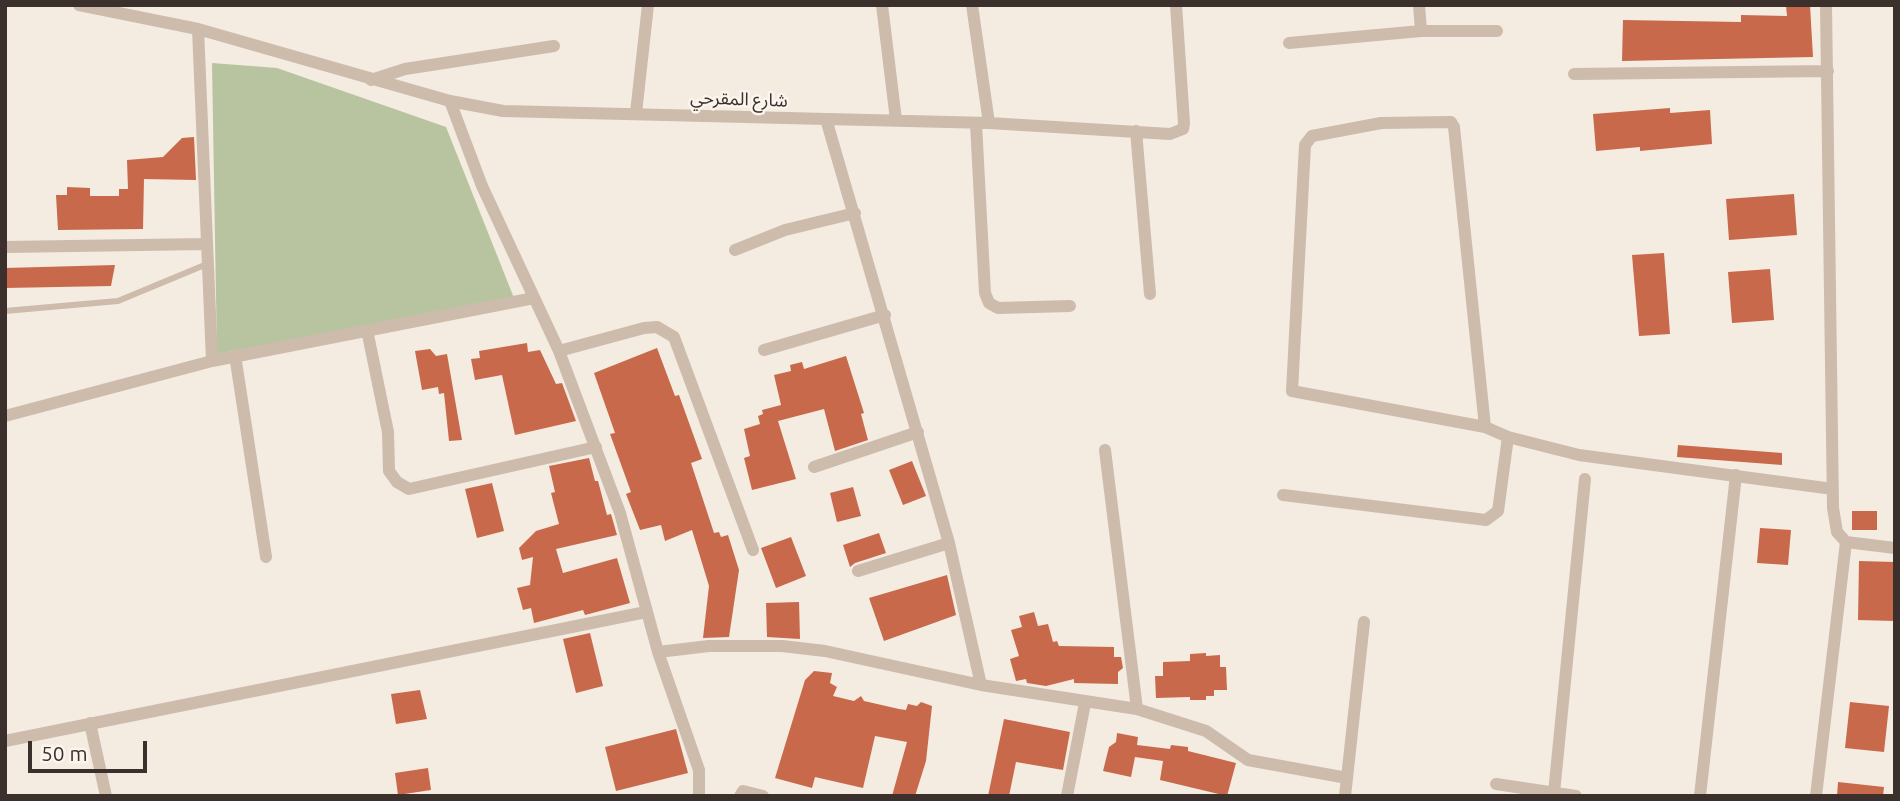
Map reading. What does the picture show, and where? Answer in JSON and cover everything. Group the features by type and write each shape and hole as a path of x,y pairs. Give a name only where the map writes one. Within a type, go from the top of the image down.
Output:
{"street":[{"name":"شارع المقرحي","path":"79,5 198,29 450,102 503,111 896,120 1170,134 1183,129 1185,123 1175,5"},
{"path":"636,113 648,5"},
{"path":"882,5 896,120"},
{"path":"972,5 982,123 985,293 989,303 998,308 1070,306"},
{"path":"1419,5 1421,31"},
{"path":"1826,5 1833,489 1837,532 1846,542 1895,548"},
{"path":"198,29 212,361"},
{"path":"1289,43 1421,31 1497,31"},
{"path":"371,80 405,69 554,46"},
{"path":"1574,74 1828,71"},
{"path":"450,102 482,186 559,351 620,513 658,652 699,770 699,796"},
{"path":"826,119 949,543 981,685"},
{"path":"1485,427 1454,127 1445,120 1381,123 1312,136 1305,145 1292,391 1485,427 1508,437 1579,455 1833,489"},
{"path":"1136,131 1150,294"},
{"path":"735,250 785,230 855,212"},
{"path":"5,247 206,244"},
{"path":"5,416 235,355 534,298"},
{"path":"764,350 885,315"},
{"path":"559,351 644,328 657,327 674,337 753,550"},
{"path":"367,330 388,432 389,471 397,482 409,489 596,447"},
{"path":"235,355 267,557"},
{"path":"814,467 918,432"},
{"path":"1283,495 1486,520 1498,511 1508,437"},
{"path":"1105,450 1136,709"},
{"path":"1700,796 1736,475"},
{"path":"1554,793 1586,479"},
{"path":"1815,796 1846,542"},
{"path":"858,571 949,543"},
{"path":"5,741 646,612"},
{"path":"1345,796 1364,622"},
{"path":"658,652 709,646 825,651 981,685 1136,709 1206,731 1248,760 1347,778"},
{"path":"1067,796 1085,703"},
{"path":"90,723 106,796"},
{"path":"1496,784 1576,796"},
{"path":"740,796 743,791 763,796"}],"lane":[{"path":"5,311 118,302 207,264"}],"green space":[{"path":"212,63 277,68 446,127 514,298 217,354"}],"building":[{"path":"1810,5 1813,57 1622,61 1623,20 1741,22 1741,15 1787,16 1786,6"},
{"path":"1670,108 1670,113 1710,110 1712,144 1640,151 1640,147 1596,151 1593,114"},
{"path":"194,137 196,180 144,179 143,229 58,230 56,195 67,195 67,187 90,188 90,196 119,196 119,189 128,189 127,160 163,157 182,138"},
{"path":"1794,194 1797,235 1729,240 1726,199"},
{"path":"1664,253 1670,334 1639,336 1632,255"},
{"path":"115,265 111,286 5,288 5,268"},
{"path":"1770,269 1774,320 1732,323 1728,272"},
{"path":"527,343 528,352 540,350 556,384 562,383 576,421 515,435 502,375 475,380 471,359 480,358 479,351"},
{"path":"657,348 675,396 679,395 702,459 691,463 714,533 719,532 721,537 728,535 739,570 729,637 703,638 709,586 692,530 665,541 661,525 640,530 626,494 631,492 610,434 615,433 594,373"},
{"path":"430,349 436,356 447,354 462,440 449,441 444,393 439,394 438,387 422,390 415,351"},
{"path":"846,356 864,413 861,414 868,440 835,451 824,409 778,421 796,479 752,490 744,458 750,456 744,429 760,424 758,416 763,414 762,410 781,405 774,375 791,371 790,365 802,362 804,369"},
{"path":"1678,445 1782,453 1782,465 1677,457"},
{"path":"589,458 607,515 611,514 617,535 556,549 563,573 617,558 630,603 585,615 583,610 534,623 531,608 523,610 517,588 530,585 533,557 522,560 519,548 536,531 559,524 551,493 555,492 549,466"},
{"path":"912,461 926,496 903,505 889,470"},
{"path":"492,483 504,531 477,538 465,489"},
{"path":"853,487 861,516 837,522 830,493"},
{"path":"1852,511 1877,511 1877,530 1852,530"},
{"path":"1760,528 1791,530 1788,565 1757,563"},
{"path":"879,533 886,553 850,567 843,545"},
{"path":"791,537 806,576 776,588 761,548"},
{"path":"1859,561 1895,562 1895,621 1858,620"},
{"path":"947,575 956,615 884,641 869,598"},
{"path":"799,602 800,639 767,637 766,603"},
{"path":"1034,612 1038,626 1048,624 1053,642 1057,641 1059,646 1114,647 1114,657 1121,657 1123,668 1118,672 1118,684 1074,683 1074,679 1046,686 1027,683 1026,679 1016,681 1010,659 1019,656 1011,630 1022,627 1019,616"},
{"path":"590,633 603,686 576,693 563,639"},
{"path":"1206,653 1206,656 1220,655 1220,667 1226,667 1227,690 1214,690 1214,696 1206,696 1206,700 1190,700 1190,697 1156,698 1155,676 1163,676 1163,662 1190,661 1190,654"},
{"path":"814,671 832,673 830,683 837,687 833,696 854,701 861,696 864,701 906,710 908,704 917,706 921,702 932,706 926,761 915,796 892,796 907,742 875,736 863,788 815,777 812,788 775,778 805,680"},
{"path":"420,690 427,719 396,724 391,694"},
{"path":"1850,702 1889,706 1884,752 1845,748"},
{"path":"1004,719 1070,732 1063,770 1016,762 1009,796 988,796"},
{"path":"676,729 688,773 616,791 605,747"},
{"path":"1117,733 1138,737 1137,745 1170,749 1171,745 1188,747 1188,751 1236,763 1227,796 1160,780 1163,761 1135,757 1131,777 1103,771 1109,747 1116,742"},
{"path":"428,768 431,790 398,795 395,773"},
{"path":"1838,782 1884,787 1883,796 1837,796"}]}
